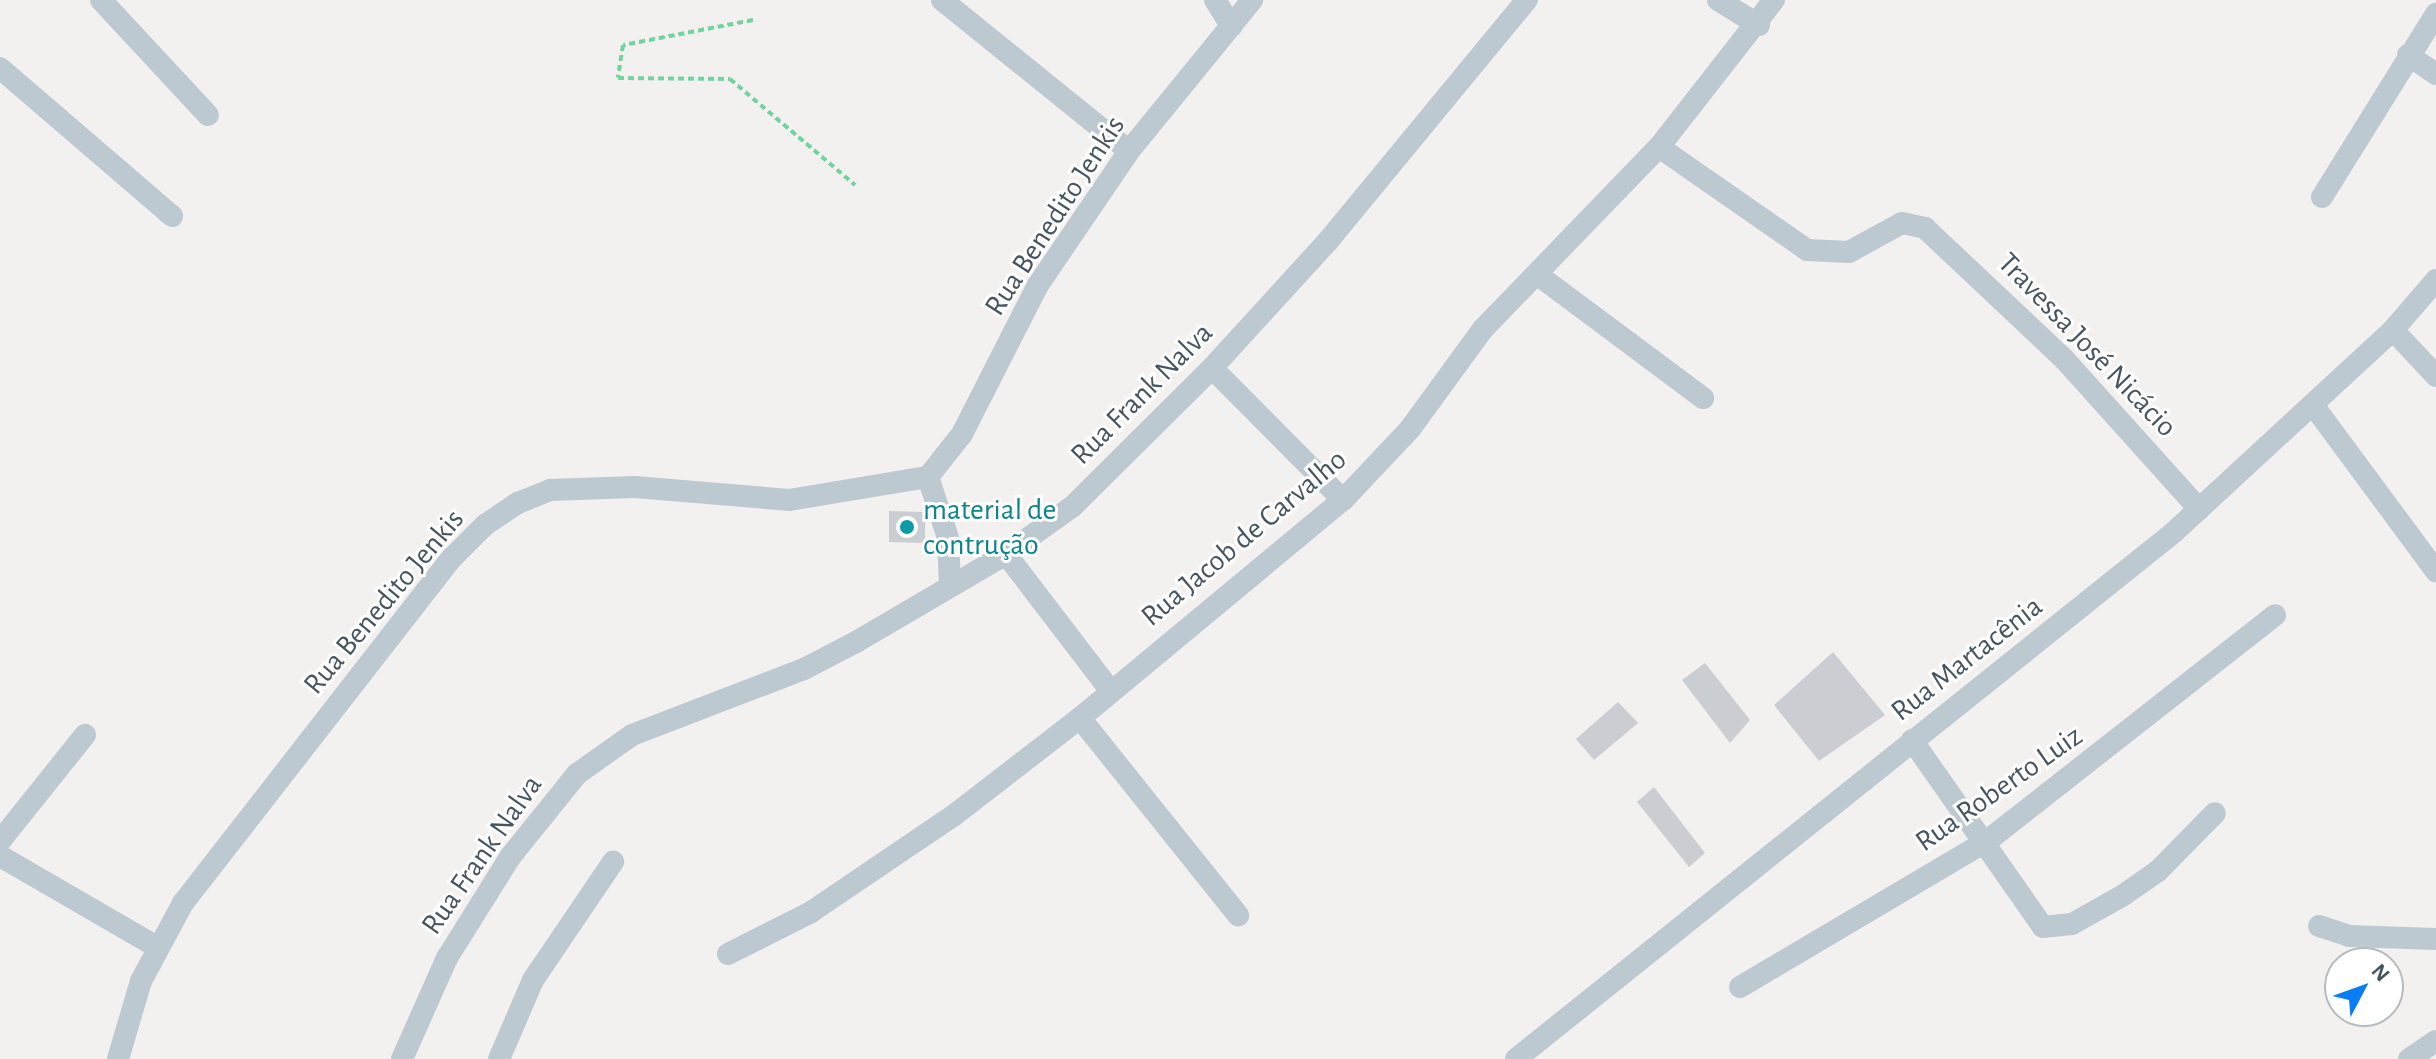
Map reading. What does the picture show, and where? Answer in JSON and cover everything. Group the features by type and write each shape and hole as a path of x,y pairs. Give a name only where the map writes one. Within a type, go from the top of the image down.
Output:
{"street":[{"path":"101,0 208,115"},
{"path":"942,0 1129,151"},
{"path":"1215,0 1231,26"},
{"name":"Rua Benedito Jenkis","path":"118,1059 155,946 231,837 452,558 485,525 518,503 550,490 635,487 789,500 928,477 962,434 1038,285 1129,151 1252,0"},
{"name":"Rua Frank Nalva","path":"402,1059 447,958 510,857 577,774 632,735 804,669 1006,554 1073,506 1212,368 1328,241 1527,0"},
{"path":"1718,0 1759,25"},
{"name":"Rua Jacob de Carvalho","path":"728,954 811,912 953,816 1080,718 1110,690 1343,500 1410,429 1483,329 1659,147 1759,25 1774,0"},
{"path":"2322,197 2436,14"},
{"path":"2408,55 2436,74"},
{"path":"0,68 172,216"},
{"name":"Travessa José Nicácio","path":"1659,147 1807,250 1849,252 1902,223 1925,228 2064,359 2199,509"},
{"path":"1538,275 1703,398"},
{"name":"Rua Martacênia","path":"1516,1059 2199,509 2393,330 2436,280"},
{"path":"2393,330 2436,376"},
{"path":"1212,368 1343,500"},
{"path":"2313,405 2436,571"},
{"path":"928,477 948,538 950,585"},
{"path":"1006,554 1110,690"},
{"name":"Rua Roberto Luiz","path":"1740,987 1987,841 2275,615"},
{"path":"1080,718 1238,915"},
{"path":"0,841 85,735"},
{"path":"1912,740 1987,841 2032,915 2054,929 2072,924 2158,871 2215,813"},
{"path":"0,856 155,946"},
{"path":"499,1059 533,980 613,862"},
{"path":"2319,926 2349,936 2436,939"},
{"path":"2409,1059 2436,1041"}],"path":[{"path":"753,20 623,45 618,78 730,79 855,185"}],"building":[{"name":"material de contrução","path":"889,511 925,512 925,543 889,542"},
{"path":"1833,652 1885,715 1819,761 1774,705"},
{"path":"1705,663 1750,720 1730,743 1682,680"},
{"path":"1618,702 1638,723 1594,760 1576,739"},
{"path":"1654,787 1705,853 1689,867 1637,802"}],"place":[{"name":"material de contrução","path":"907,527"}]}
